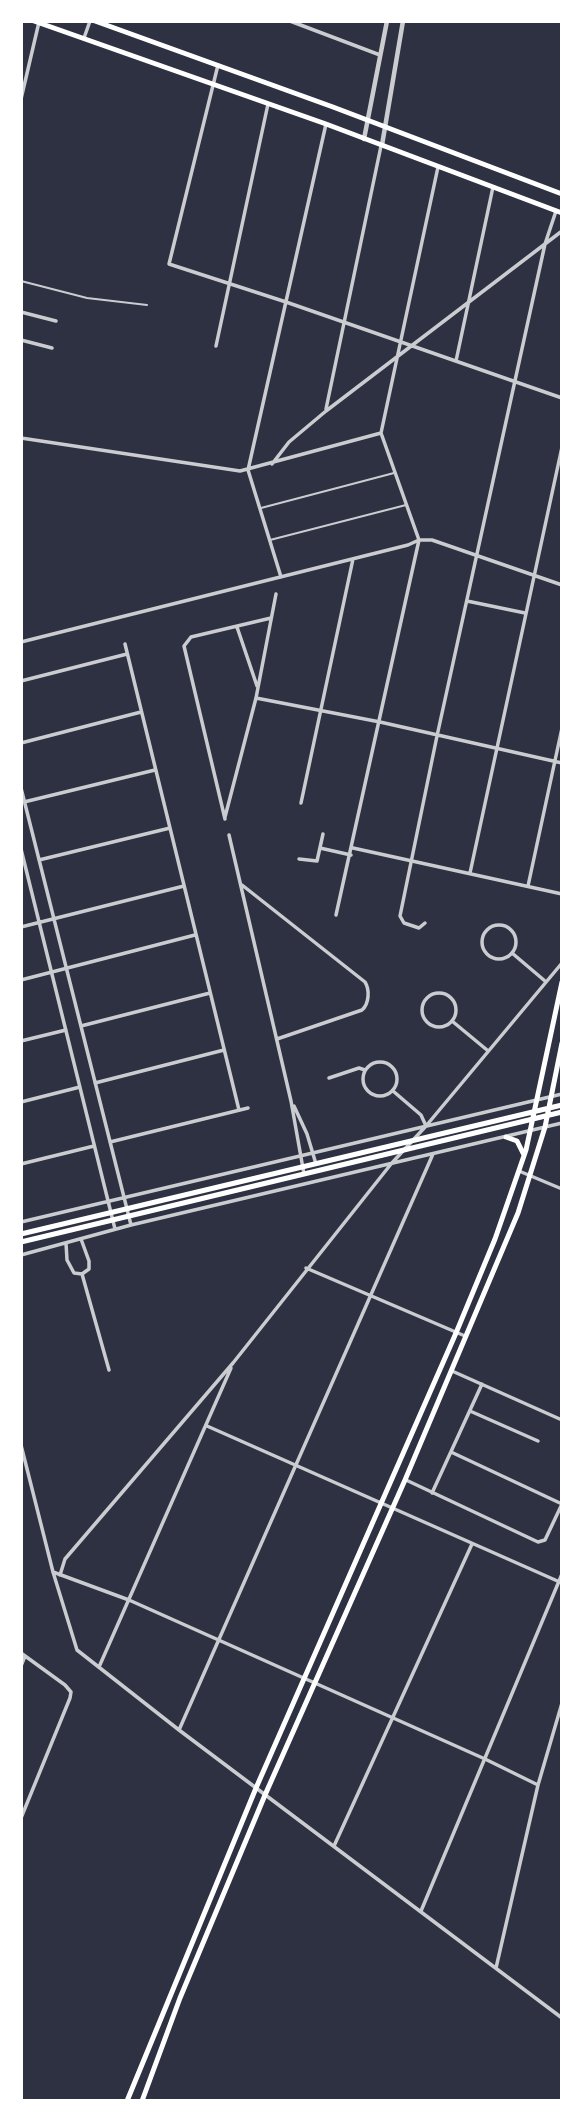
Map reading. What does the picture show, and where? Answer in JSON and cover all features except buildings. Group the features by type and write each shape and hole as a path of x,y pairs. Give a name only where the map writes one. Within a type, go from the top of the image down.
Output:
{"main road":[{"path":"92,21 368,120 562,194"},
{"path":"37,22 326,124 559,212"},
{"path":"127,2101 256,1788 495,1239 531,1131 562,982"},
{"path":"142,2101 180,1998 265,1795 393,1508 518,1213 545,1127 562,1043"},
{"path":"21,1234 562,1105"},
{"path":"21,1242 562,1112"},
{"path":"506,1137 517,1141 524,1156"},
{"path":"170,1994 180,1998"}],"street":[{"path":"84,38 92,21"},
{"path":"290,21 380,55"},
{"path":"364,139 387,21"},
{"path":"326,411 386,127 403,21"},
{"path":"21,99 37,22"},
{"path":"218,65 169,264 562,398"},
{"path":"216,346 268,104"},
{"path":"281,577 248,470 326,124"},
{"path":"336,915 353,848 419,540 381,433 438,167"},
{"path":"456,361 493,187"},
{"path":"425,923 419,928 404,923 401,919 411,861 545,244 559,212"},
{"path":"272,464 289,442 326,411 562,231"},
{"path":"21,312 57,321"},
{"path":"21,340 52,348"},
{"path":"21,438 231,470 248,470 381,433"},
{"path":"470,873 562,447"},
{"path":"21,642 408,545 419,540 432,540 562,585"},
{"path":"301,803 353,559"},
{"path":"271,618 191,637 185,642 185,653 225,819 256,698 276,594"},
{"path":"467,601 525,613"},
{"path":"237,626 257,688"},
{"path":"125,644 239,1110"},
{"path":"21,681 127,654"},
{"path":"256,698 380,722 562,763"},
{"path":"21,743 141,712"},
{"path":"528,886 562,728"},
{"path":"24,802 156,770"},
{"path":"21,788 131,1225"},
{"path":"39,860 170,828"},
{"path":"299,859 317,861 323,834"},
{"path":"229,835 291,1101 304,1174"},
{"path":"320,848 351,855"},
{"path":"353,848 562,894"},
{"path":"21,849 115,1229"},
{"path":"240,884 365,982 368,989 367,1004 362,1010 277,1039"},
{"path":"21,927 184,886"},
{"path":"495,925 507,927 516,941 512,953 502,959 491,957 481,942 485,931 495,925"},
{"path":"21,980 196,935"},
{"path":"512,953 546,982"},
{"path":"60,1575 65,1559 233,1363 391,1164 562,963"},
{"path":"81,1026 210,993"},
{"path":"434,993 447,994 457,1010 452,1021 441,1027 429,1024 422,1013 424,1001 434,993"},
{"path":"452,1021 487,1050"},
{"path":"21,1041 66,1030"},
{"path":"95,1083 224,1050"},
{"path":"375,1062 388,1064 396,1073 397,1080 393,1091 382,1097 369,1093 363,1083 365,1070 375,1062"},
{"path":"328,1078 359,1068 365,1070"},
{"path":"21,1102 80,1087"},
{"path":"393,1091 421,1115 426,1126"},
{"path":"21,1222 562,1094"},
{"path":"291,1101 307,1134 318,1171"},
{"path":"110,1142 248,1108"},
{"path":"21,1255 131,1225 562,1123"},
{"path":"296,1137 307,1134"},
{"path":"21,1164 94,1146"},
{"path":"179,1730 433,1154"},
{"path":"519,1171 562,1189"},
{"path":"73,1230 75,1240"},
{"path":"66,1243 69,1267 74,1273 82,1273 89,1269 89,1261 81,1239"},
{"path":"306,1268 467,1337"},
{"path":"82,1273 109,1370"},
{"path":"99,1667 233,1363"},
{"path":"452,1370 562,1420"},
{"path":"432,1493 482,1384"},
{"path":"470,1411 538,1441"},
{"path":"207,1426 560,1582"},
{"path":"21,1445 53,1572 77,1650 562,2018"},
{"path":"405,1480 538,1542 545,1540 562,1504 451,1452"},
{"path":"334,1846 472,1544"},
{"path":"53,1572 129,1600 485,1759 538,1786"},
{"path":"421,1911 562,1574"},
{"path":"21,1666 23,1655 71,1692 21,1818"},
{"path":"496,1968 538,1786 561,1704"}],"lane":[{"path":"21,281 87,298 147,305"},
{"path":"258,508 395,473"},
{"path":"269,540 407,505"}]}
